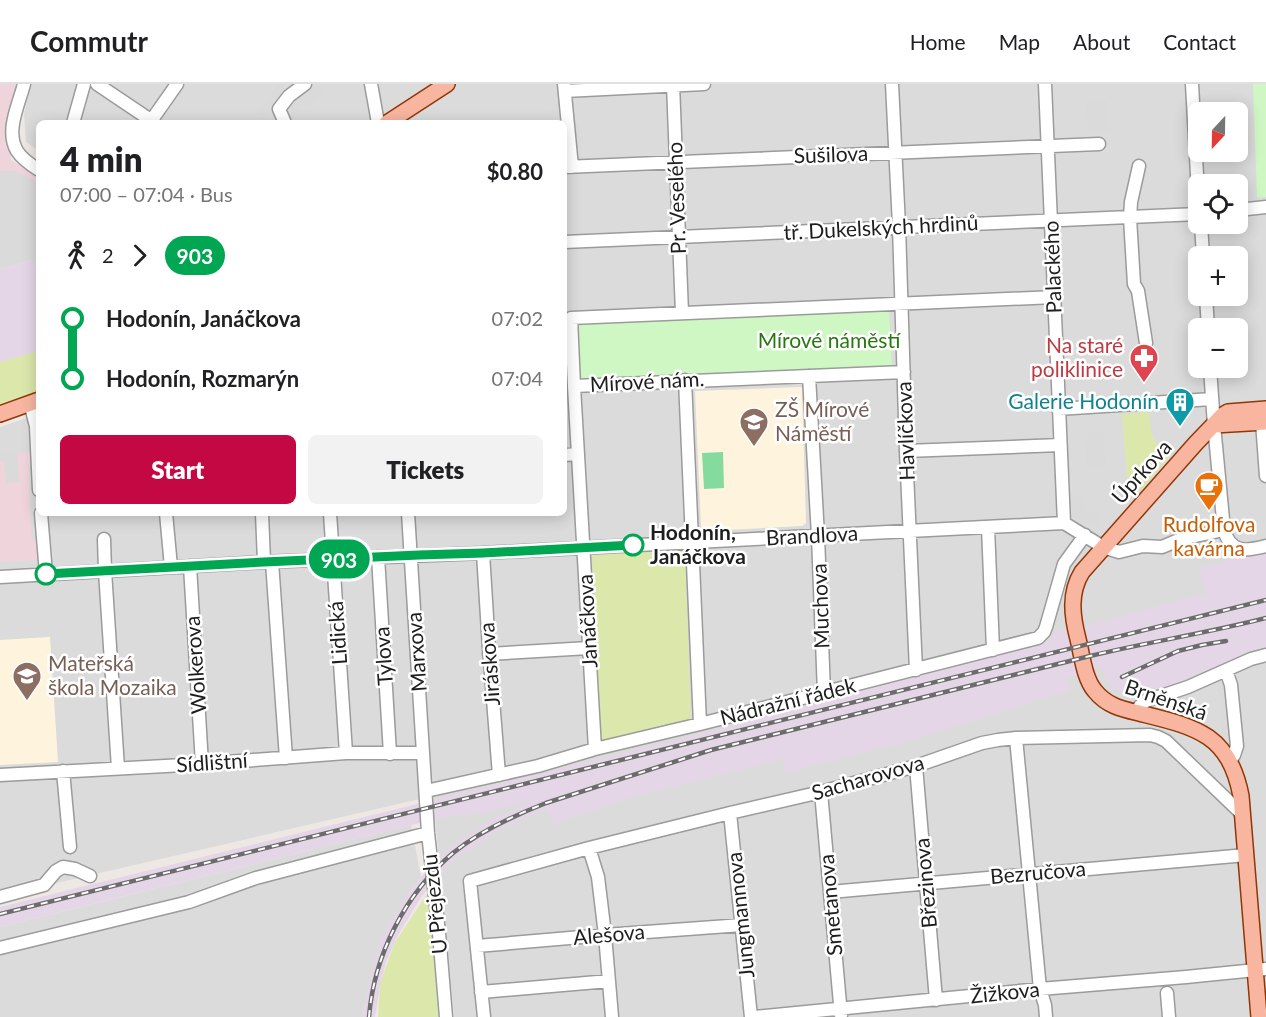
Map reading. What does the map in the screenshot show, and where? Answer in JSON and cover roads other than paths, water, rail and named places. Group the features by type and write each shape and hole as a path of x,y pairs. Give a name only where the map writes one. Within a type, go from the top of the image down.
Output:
{"main road":[{"path":"392,120 447,84"},
{"path":"0,414 34,402"},
{"path":"1214,425 1265,418"},
{"name":"Úprkova","path":"1103,547 1214,425"},
{"name":"Brněnská","path":"1103,547 1082,572 1074,589 1072,602 1075,627 1086,671 1093,689 1113,706 1180,723 1194,729 1215,742 1230,761 1238,783 1261,969 1259,1017"}],"street":[{"path":"24,84 13,122 12,138 21,156 36,168"},
{"path":"74,120 84,84"},
{"path":"97,84 150,120"},
{"path":"154,120 177,84"},
{"path":"284,120 279,109 289,96 305,84"},
{"path":"371,84 377,120"},
{"path":"566,120 564,88 704,84"},
{"name":"Havlíčkova","path":"892,84 916,670"},
{"name":"Palackého","path":"1045,84 1064,523"},
{"path":"1192,84 1197,174"},
{"name":"Pr. Veselého","path":"673,85 682,313"},
{"name":"Sušilova","path":"568,167 1099,144"},
{"path":"567,147 568,167"},
{"path":"1139,166 1130,218 1134,284 1138,291 1146,343"},
{"path":"1248,209 1266,207"},
{"name":"tř. Dukelských hrdinů","path":"567,242 1188,215"},
{"name":"Mírové nám.","path":"904,372 574,386 568,318 1055,297"},
{"name":"Muchova","path":"809,376 824,693"},
{"path":"1211,378 1226,537 1236,548 1247,550 1266,546"},
{"path":"685,380 700,724"},
{"name":"Janáčkova","path":"574,386 594,749"},
{"path":"1058,409 1212,399"},
{"path":"34,402 36,426"},
{"path":"1265,418 1266,476"},
{"path":"906,451 1060,445"},
{"path":"567,455 578,454"},
{"path":"40,516 46,574"},
{"path":"166,516 171,567"},
{"path":"262,516 286,758"},
{"name":"Lidická","path":"330,516 346,753"},
{"name":"Marxova","path":"408,516 426,791"},
{"path":"1064,523 1103,547 1119,552 1143,546 1162,547 1181,539 1224,530"},
{"name":"Brandlova","path":"0,577 1064,523"},
{"path":"988,527 993,650"},
{"name":"Nádražní řádek","path":"426,791 538,766 594,749 1034,639 1041,636 1046,627 1064,564 1085,535"},
{"path":"104,539 118,768"},
{"name":"Jiráskova","path":"483,553 499,775"},
{"name":"Tylova","path":"378,557 390,754"},
{"name":"Wolkerova","path":"190,566 202,764"},
{"path":"489,654 589,648"},
{"path":"1136,712 1146,701 1188,687 1251,659 1266,655"},
{"name":"Brněnská","path":"1227,670 1231,685 1237,746 1230,761"},
{"name":"Sacharovova","path":"477,946 470,880 589,848 821,792 916,766 982,743 1016,738 1150,735 1158,737 1166,741 1242,814"},
{"path":"1016,738 1040,989 1046,1017"},
{"name":"Sídlištní","path":"0,775 202,764 346,753 423,753"},
{"name":"Březinova","path":"916,766 936,1000"},
{"path":"63,771 70,847"},
{"name":"U Přejezdu","path":"426,791 446,1017"},
{"name":"Smetanova","path":"821,792 841,1013"},
{"name":"Jungmannova","path":"730,813 753,1017"},
{"path":"0,948 189,902 256,878 428,833"},
{"path":"589,848 598,877 612,1017"},
{"name":"Bezručova","path":"830,892 1246,855"},
{"path":"0,897 45,885 56,871 63,867 75,868 90,876"},
{"name":"Alešova","path":"477,946 742,925"},
{"path":"477,946 484,1017"},
{"name":"Žižkova","path":"753,1017 841,1013 1040,989 1162,980 1261,969"},
{"path":"481,992 609,981"},
{"path":"1167,993 1169,1017"}],"railway":[{"path":"0,914 1266,600"},
{"path":"369,1017 377,971 385,949 395,927 420,887 463,845 521,813 711,750 1090,656 1266,618"},
{"path":"1122,677 1178,651 1226,641"}],"place":[{"name":"Na staré poliklinice","path":"1144,384"},
{"name":"Galerie Hodonín","path":"1180,428"},
{"name":"ZŠ Mírové Náměstí","path":"754,448"},
{"name":"Rudolfova kavárna","path":"1209,512"},
{"name":"Hodonín, Janáčkova","path":"633,545"},
{"name":"Mateřská škola Mozaika","path":"27,702"}],"park label":[{"name":"Mírové náměstí","path":"829,341"}]}
